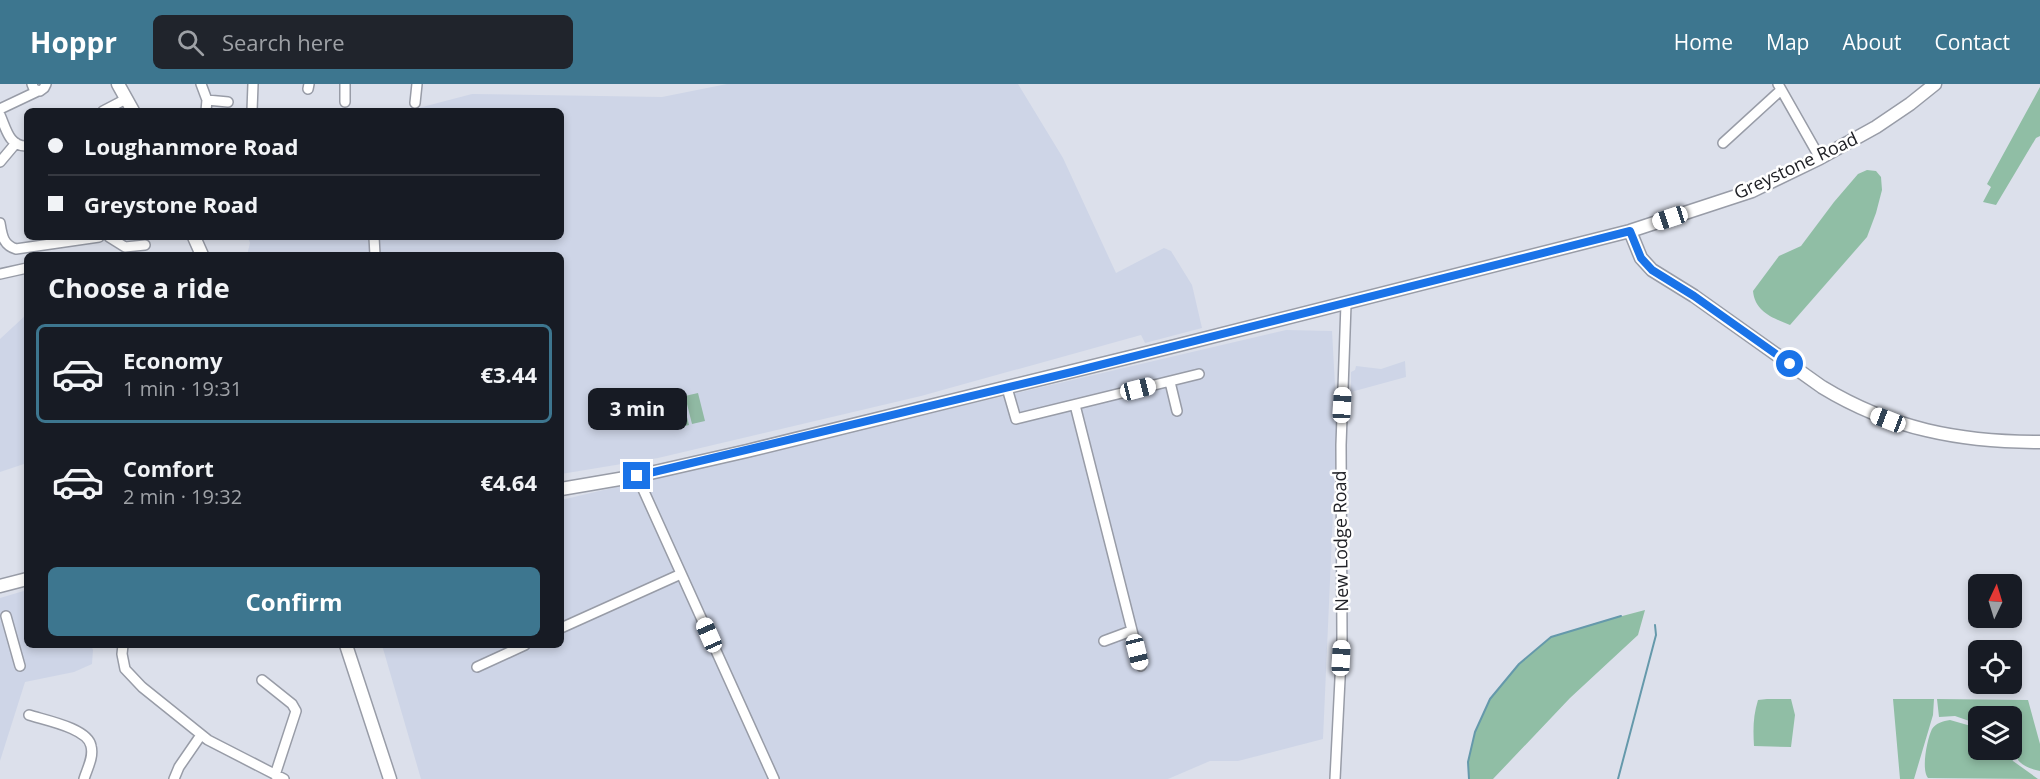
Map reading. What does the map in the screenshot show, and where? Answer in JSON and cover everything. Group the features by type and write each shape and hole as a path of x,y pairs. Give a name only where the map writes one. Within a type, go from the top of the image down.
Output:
{"main road":[{"path":"118,84 131,108"},
{"name":"Greystone Road","path":"564,488 637,476 1007,388 1630,231 1752,191 1820,158 1876,127 1935,84"},
{"path":"1630,231 1641,258 1652,270 1694,296 1822,387 1850,403 1888,420 1948,436 1992,441 2040,442"},
{"path":"0,586 24,580"},
{"path":"347,648 390,779"}],"street":[{"path":"0,109 35,88 43,90 45,84"},
{"path":"201,84 207,100 206,108"},
{"path":"252,108 253,84"},
{"path":"345,84 345,102"},
{"path":"417,84 416,99 427,97"},
{"path":"1723,143 1780,87 1820,158"},
{"path":"109,108 126,99"},
{"path":"207,100 228,102"},
{"path":"0,115 9,137 24,146"},
{"path":"0,162 16,143"},
{"path":"0,222 2,236 8,245 28,252 85,240"},
{"path":"112,240 124,251 145,245"},
{"path":"0,274 24,269"},
{"name":"New Lodge Road","path":"1335,779 1342,639 1341,445 1346,303"},
{"path":"1007,388 1016,419 1199,374"},
{"path":"1170,382 1177,411"},
{"path":"1075,405 1141,666"},
{"path":"637,476 774,779"},
{"path":"564,627 681,574"},
{"path":"6,616 20,666"},
{"path":"1104,641 1131,631"},
{"path":"123,648 124,666 129,676 201,735 279,777 296,711 292,704 262,680"},
{"path":"477,667 506,649"},
{"path":"29,715 73,729 86,736 92,749 84,779"},
{"path":"174,779 180,765 201,735"}],"shaded area":[{"path":"727,84 1018,84 1063,158 1116,273 1164,248 1171,251 1192,285 1202,328 1145,343 1141,335 921,396 658,458 564,474 564,252 248,252 249,240 564,240 564,108 418,108 472,94 662,97"},
{"path":"24,317 24,464 0,472 0,339"},
{"path":"1286,330 1332,331 1337,422 1323,739 1238,761 1210,761 1168,779 421,779 383,648 564,648 564,499"},
{"path":"1405,361 1406,377 1351,392 1351,372 1356,366 1381,369"},
{"path":"24,591 24,648 92,648 93,650 92,664 74,672 25,682 0,761 0,598"}],"green space":[{"path":"2040,87 2040,136 2036,138 1996,205 1983,202 1991,187 1987,184"},
{"path":"1867,170 1876,171 1881,177 1882,190 1867,237 1790,325 1766,313 1757,304 1753,291 1779,256 1801,246 1858,174"},
{"path":"698,393 705,421 692,424 685,396"},
{"path":"682,397 689,425 676,428 669,400"},
{"path":"1645,610 1638,635 1570,698 1493,779 1468,779 1468,762 1475,732 1490,699 1519,664 1551,637"},
{"path":"1791,699 1795,715 1791,747 1754,746 1756,706 1758,700"},
{"path":"1893,699 1934,699 1933,715 1914,779 1900,779"},
{"path":"1937,699 2028,700 2040,744 2040,771 2029,768 2019,760 2022,760 2022,706 1968,706 1968,721 1955,716 1939,717"},
{"path":"1950,720 1968,725 1968,760 2013,760 2038,779 1928,778 1925,762 1930,734 1936,725"}],"waterway":[{"path":"1469,779 1468,762 1475,732 1490,699 1519,664 1551,637 1621,616"},
{"path":"1618,779 1656,635 1655,625"}],"route":[{"path":"637,476 1072,372 1630,231 1641,258 1652,270 1694,296 1790,364"}]}
